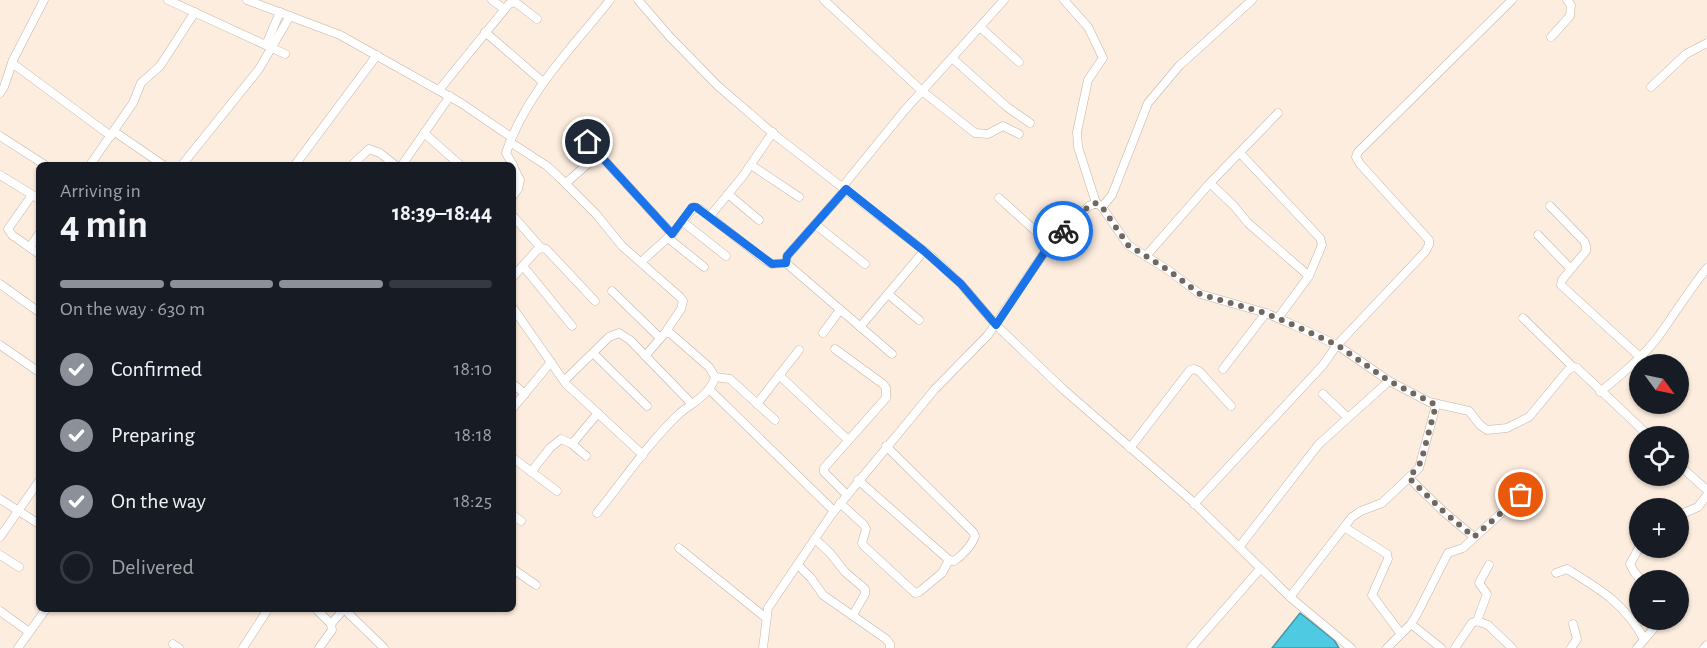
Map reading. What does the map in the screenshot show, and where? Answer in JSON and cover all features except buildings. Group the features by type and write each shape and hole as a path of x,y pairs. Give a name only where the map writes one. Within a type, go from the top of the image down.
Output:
{"street":[{"path":"0,93 12,63 44,0"},
{"path":"168,0 285,54"},
{"path":"247,0 340,35 377,55 450,96 548,166 596,214 622,246 683,302 681,309 645,356"},
{"path":"492,0 504,9"},
{"path":"511,162 506,153 529,102 610,0"},
{"path":"638,0 718,86 924,251 961,284 996,325 1064,390 1240,546 1260,569 1290,597 1351,648"},
{"path":"824,0 922,91 975,133 988,134 1003,126 1019,134"},
{"path":"1064,0 1088,27 1103,58 1088,80 1077,132 1078,147 1099,205 1128,245 1200,294 1266,313 1337,345 1389,381 1436,405 1469,411 1487,430 1508,428 1530,417 1568,370 1573,367"},
{"path":"763,648 768,608 840,503 935,389 996,325 1050,244 1089,206 1099,205 1112,195 1148,103 1179,66 1252,0"},
{"path":"1194,504 1323,365 1337,345 1425,252 1429,240 1356,157 1358,152 1512,0"},
{"path":"1551,37 1570,16 1571,5 1567,0"},
{"path":"786,263 787,256 816,225 922,91 1003,1"},
{"path":"439,90 504,9 515,2 537,19"},
{"path":"92,162 133,104 141,83 160,66 195,12"},
{"path":"269,46 280,12"},
{"path":"184,162 227,110 290,16"},
{"path":"980,27 1019,62"},
{"path":"485,32 543,82"},
{"path":"1651,87 1686,54 1707,43"},
{"path":"297,162 377,55"},
{"path":"952,58 1007,107 1030,123"},
{"path":"12,63 113,134 158,162"},
{"path":"404,162 450,96"},
{"path":"1146,256 1210,183 1278,113"},
{"path":"710,216 773,132"},
{"path":"424,133 457,162"},
{"path":"0,136 40,162"},
{"path":"588,142 670,236 704,267"},
{"path":"355,162 369,149 380,153 391,162"},
{"path":"1240,153 1320,238 1322,244 1310,276 1278,318"},
{"path":"566,183 599,154"},
{"path":"750,165 799,197"},
{"path":"516,171 520,180 516,192"},
{"path":"0,175 35,197 8,229 12,235 36,252"},
{"path":"1210,183 1248,223 1310,276"},
{"path":"728,194 759,220"},
{"path":"999,198 1050,244"},
{"path":"1550,206 1587,246 1586,251 1562,280 1561,285 1637,354"},
{"path":"641,262 670,236 694,207 710,216 765,260 772,264 786,263 891,354"},
{"path":"516,219 541,248 555,256 595,301"},
{"path":"682,222 726,256"},
{"path":"816,225 865,264"},
{"path":"1538,235 1571,269"},
{"path":"30,247 36,238"},
{"path":"516,274 541,248"},
{"path":"861,327 924,251"},
{"path":"523,266 572,326"},
{"path":"1643,354 1658,337 1690,288 1707,268"},
{"path":"0,284 36,310"},
{"path":"612,291 662,336"},
{"path":"888,294 919,320"},
{"path":"823,333 840,310"},
{"path":"516,312 564,381 643,455"},
{"path":"1223,369 1266,313"},
{"path":"1523,318 1638,426"},
{"path":"564,381 609,337 619,333 630,340 692,404"},
{"path":"662,336 670,333 676,336 709,368 715,377 730,379 775,420"},
{"path":"0,345 36,370"},
{"path":"835,349 883,384 887,392 886,398 826,465 824,472 847,495"},
{"path":"757,404 799,350"},
{"path":"593,353 646,406"},
{"path":"516,404 551,362"},
{"path":"1600,392 1629,367"},
{"path":"1130,448 1190,370 1199,371 1231,406"},
{"path":"779,375 848,440"},
{"path":"597,513 657,437 709,389 715,377"},
{"path":"1240,546 1319,444 1389,381"},
{"path":"516,386 525,394"},
{"path":"709,389 834,511"},
{"path":"1323,394 1347,417"},
{"path":"1290,597 1356,513 1382,503 1409,478 1421,462 1436,405"},
{"path":"572,444 598,413"},
{"path":"531,472 561,439 572,444 586,456"},
{"path":"858,480 949,560 954,561 958,558 974,540 973,531 886,446"},
{"path":"516,460 557,491"},
{"path":"1689,474 1707,490"},
{"path":"1409,478 1474,537"},
{"path":"0,537 36,486"},
{"path":"1387,648 1411,624 1440,573 1448,553 1463,548 1521,495"},
{"path":"1689,511 1698,507 1707,495"},
{"path":"0,499 36,522"},
{"path":"840,503 864,525 866,529 862,543 864,546 915,593 942,573 949,560"},
{"path":"516,517 521,521"},
{"path":"1344,527 1387,554 1388,559 1372,594 1401,634"},
{"path":"815,539 845,572 865,589 866,594 853,615"},
{"path":"679,548 766,618"},
{"path":"0,555 19,567"},
{"path":"798,565 823,595 886,639 890,648"},
{"path":"1455,648 1472,623 1477,621 1487,594 1479,580 1489,565"},
{"path":"1191,648 1260,569"},
{"path":"1556,573 1567,569 1592,584 1630,616 1644,639"},
{"path":"516,571 537,585"},
{"path":"0,611 29,632"},
{"path":"18,648 44,612"},
{"path":"243,648 266,612"},
{"path":"319,612 332,624"},
{"path":"319,648 342,612"},
{"path":"347,612 384,648"},
{"path":"1477,621 1488,625 1512,648"},
{"path":"1411,624 1441,648"},
{"path":"1571,648 1577,639 1573,624"},
{"path":"1637,648 1653,630"}],"water":[{"path":"1300,613 1334,640 1339,648 1272,648"}],"way so far":[{"path":"1063,231 1089,206 1096,203 1102,207 1128,245 1168,270 1200,294 1265,313 1337,345 1389,381 1436,405 1419,468 1409,478 1474,537 1521,495"}],"route":[{"path":"588,142 672,234 692,207 696,207 772,264 786,263 787,256 846,189 924,251 961,284 996,325 1050,244 1063,231"}]}
